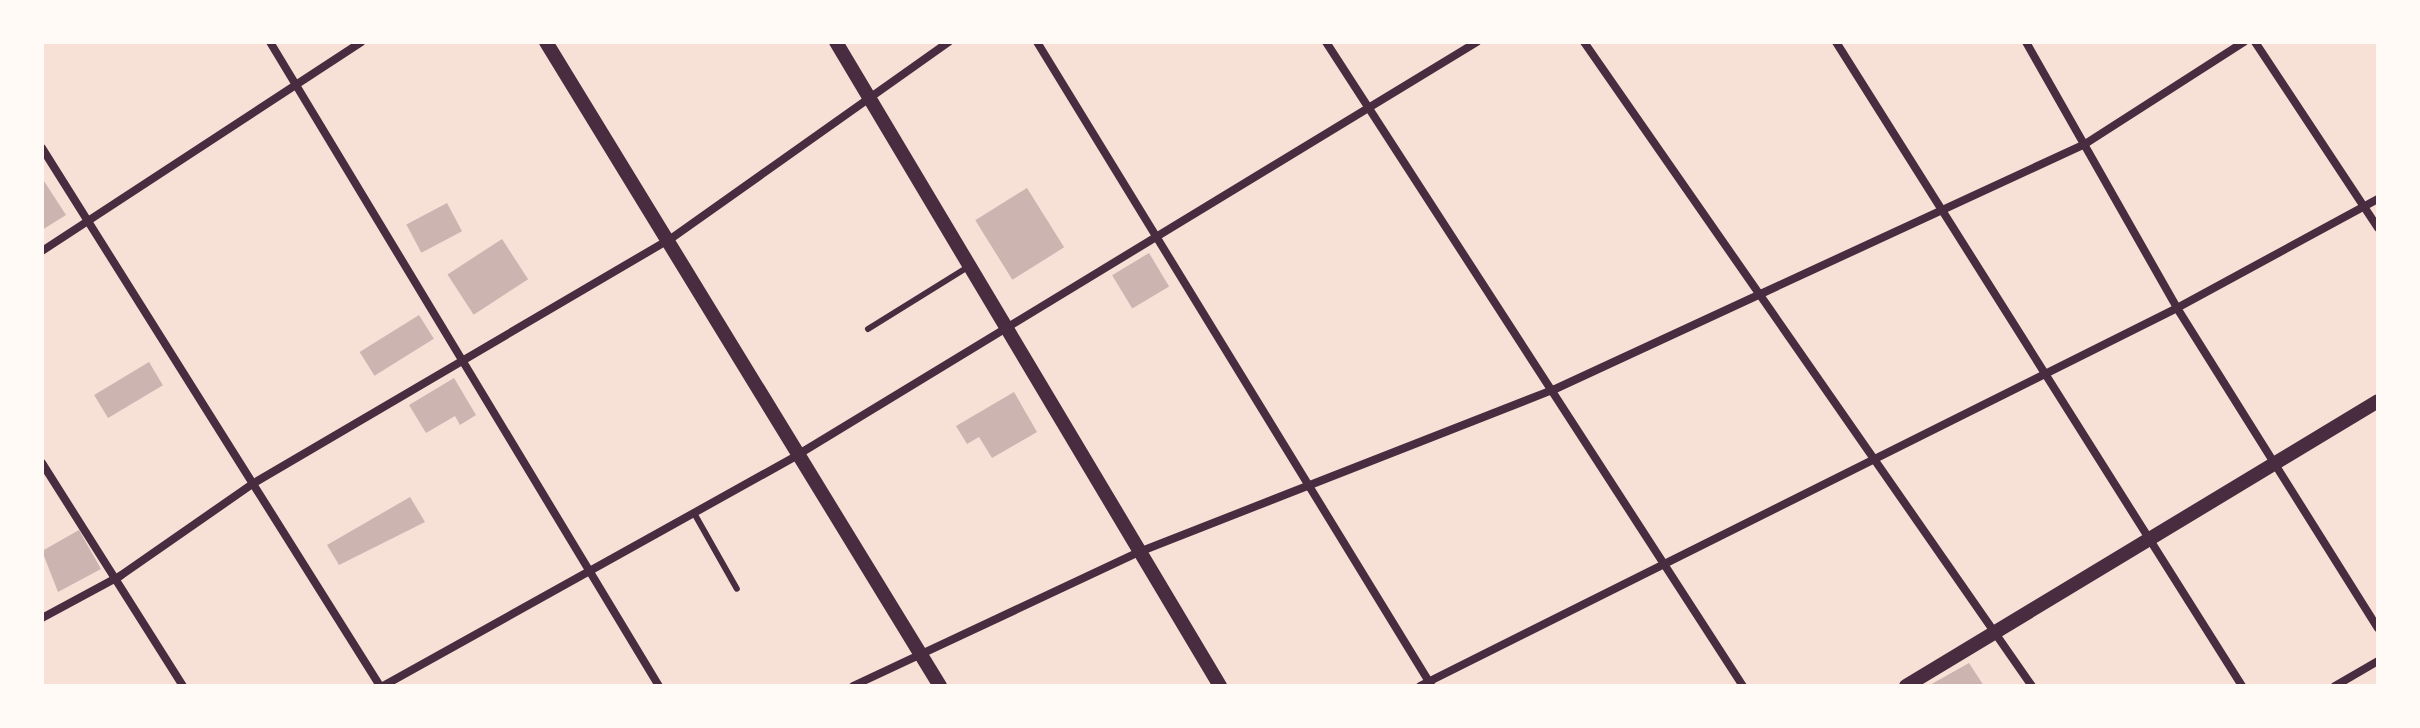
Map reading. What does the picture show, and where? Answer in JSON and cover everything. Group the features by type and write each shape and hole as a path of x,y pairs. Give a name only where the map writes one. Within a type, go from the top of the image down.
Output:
{"street":[{"path":"270,42 659,686"},
{"path":"42,251 361,42"},
{"path":"546,42 940,686"},
{"path":"836,42 1220,686"},
{"path":"42,618 120,576 254,483 464,365 669,240 866,94 949,42"},
{"path":"1037,42 1160,238 1427,685 1662,562 1871,461 2044,369 2177,308 2378,199"},
{"path":"1326,42 1743,686"},
{"path":"42,148 381,686 799,454 1008,326 1160,238 1477,42"},
{"path":"1584,42 1754,293 2032,686"},
{"path":"1836,42 2242,686"},
{"path":"2026,42 2177,308 2374,613 2378,628"},
{"path":"853,686 1139,552 1553,390 1754,293 2085,144 2244,42"},
{"path":"2255,42 2378,228"},
{"path":"1906,686 1999,636 2378,401"},
{"path":"42,463 120,576 183,686"},
{"path":"2335,686 2378,661"}],"lane":[{"path":"868,329 971,266"},
{"path":"694,513 737,589"}],"building":[{"path":"42,178 66,215 42,230"},
{"path":"1027,188 1064,247 1012,280 975,220"},
{"path":"447,203 462,231 421,253 406,225"},
{"path":"502,239 528,279 474,315 447,274"},
{"path":"1149,253 1169,286 1132,309 1112,275"},
{"path":"419,315 434,339 374,376 360,352"},
{"path":"149,362 163,385 108,418 94,395"},
{"path":"454,378 476,415 460,425 455,416 426,433 409,405"},
{"path":"1014,392 1037,432 992,458 979,437 967,444 956,426"},
{"path":"410,497 425,522 339,565 327,545"},
{"path":"79,530 101,569 58,592 42,551"},
{"path":"1969,663 1984,686 1928,686"}]}
